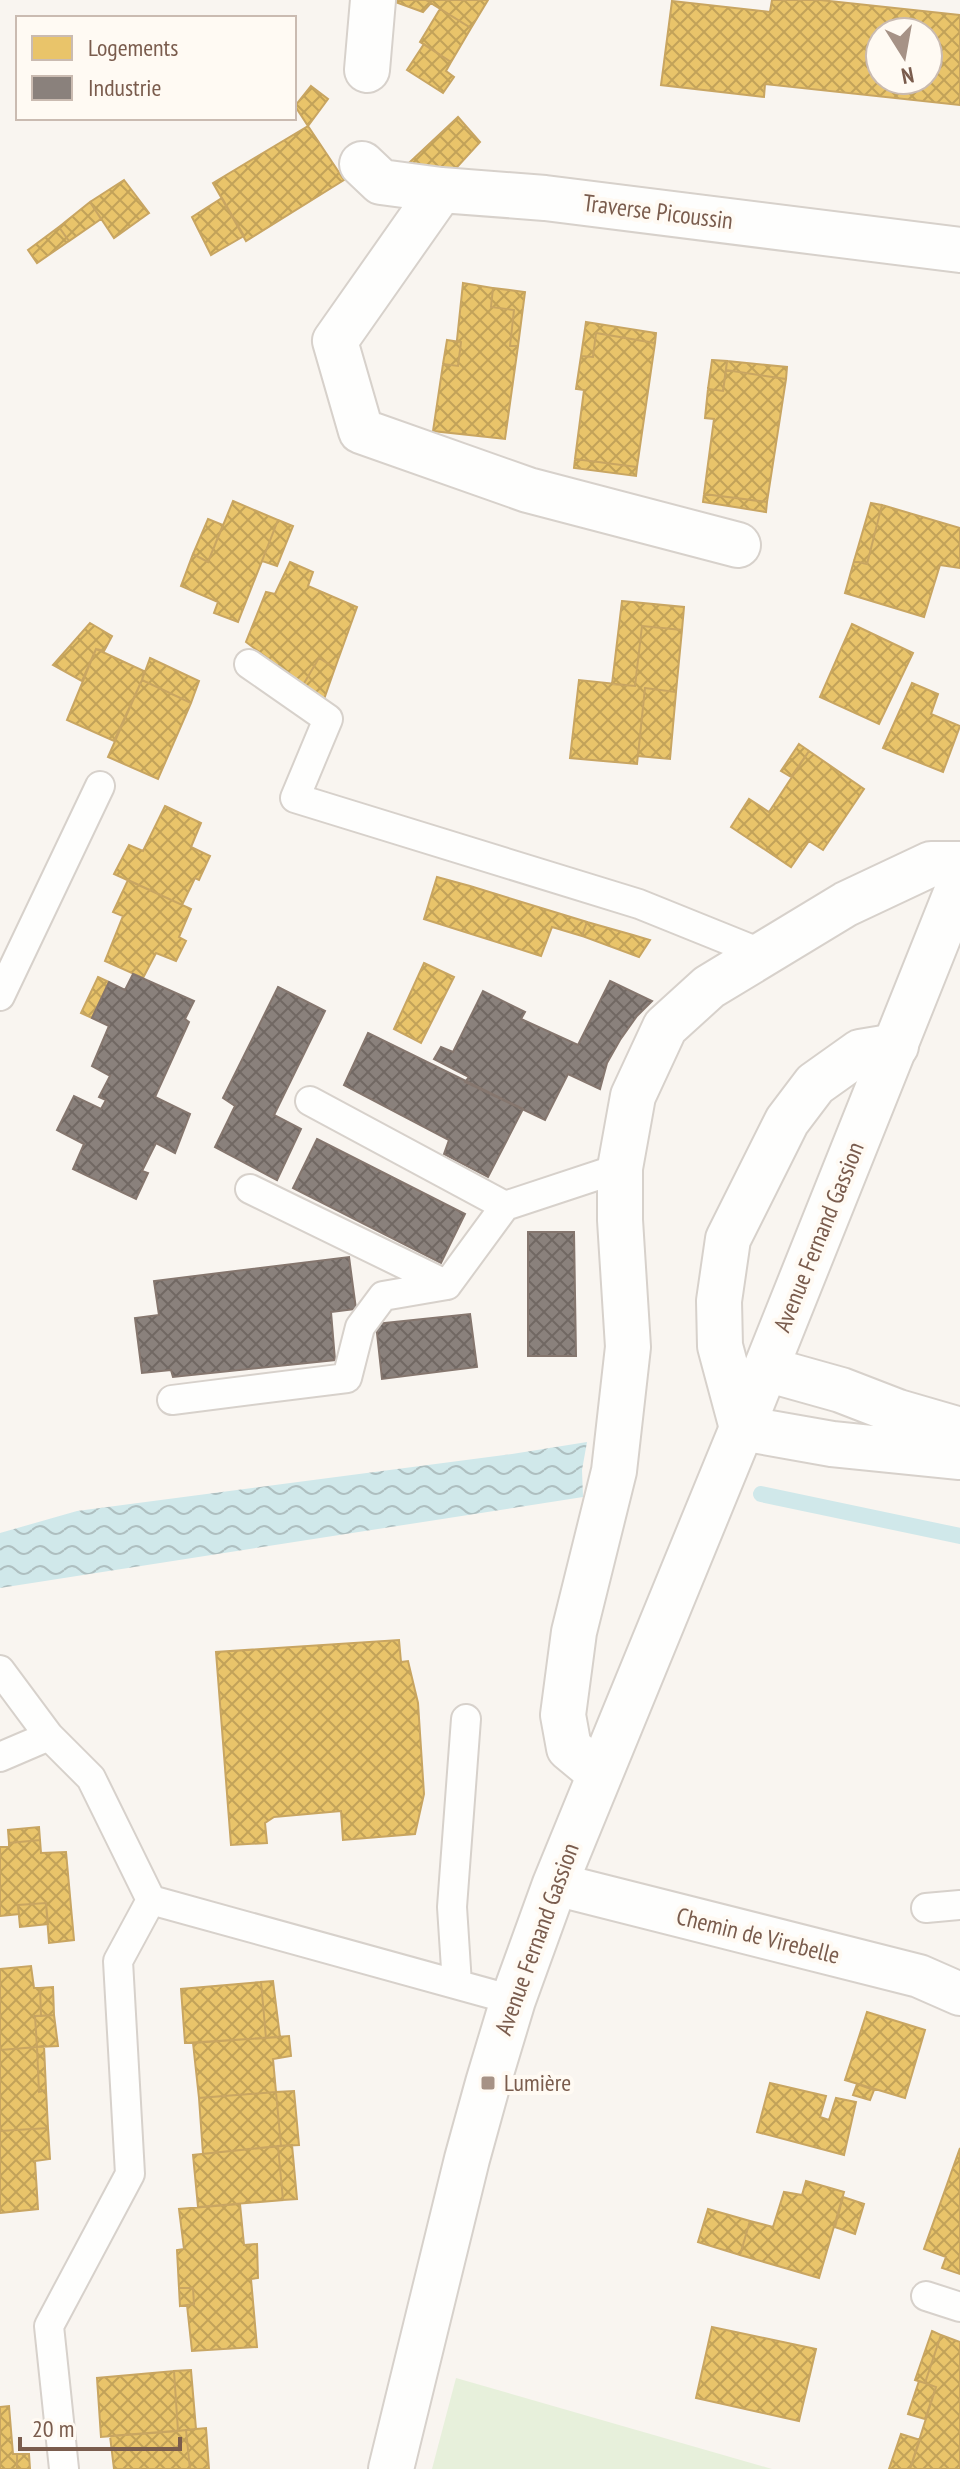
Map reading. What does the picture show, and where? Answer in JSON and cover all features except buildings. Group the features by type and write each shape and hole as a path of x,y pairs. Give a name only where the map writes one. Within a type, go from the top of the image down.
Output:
{"street":[{"path":"367,70 373,0"},
{"name":"Traverse Picoussin","path":"362,164 381,182 545,198 960,250"},
{"path":"441,190 335,341 361,431 528,490 738,545"},
{"path":"599,1773 569,1748 563,1715 574,1632 614,1471 628,1347 620,1168 633,1096 665,1027 709,987 846,904 931,864 960,864"},
{"name":"Avenue Fernand Gassion","path":"391,2469 467,2159 513,2000 599,1773 766,1369 960,883"},
{"path":"896,1046 860,1052 815,1084 787,1121 728,1239 719,1301 720,1346 742,1428 832,1444 960,1457"},
{"path":"766,1369 841,1390 898,1412 960,1430"},
{"name":"Chemin de Virebelle","path":"555,1884 919,1976 960,1994"}],"lane":[{"path":"249,664 328,719 295,798 639,904 763,954"},
{"path":"0,996 100,786"},
{"path":"310,1101 505,1206"},
{"path":"172,1400 347,1378 360,1327 383,1296 447,1285 505,1206 620,1168"},
{"path":"250,1189 447,1285"},
{"path":"0,1670 49,1736 91,1778 151,1900 513,2000"},
{"path":"457,1984 452,1907 466,1719"},
{"path":"0,1757 49,1736"},
{"path":"64,2469 49,2326 130,2174 118,1961 151,1900"},
{"path":"926,1908 960,1905"},
{"path":"926,2296 960,2307"}],"green space":[{"path":"456,2378 772,2469 432,2469"}],"water":[{"path":"587,1442 582,1470 583,1497 0,1588 0,1533 77,1511"}],"waterway":[{"path":"761,1494 960,1536"}],"place":[{"name":"Lumière","path":"488,2083"}]}
